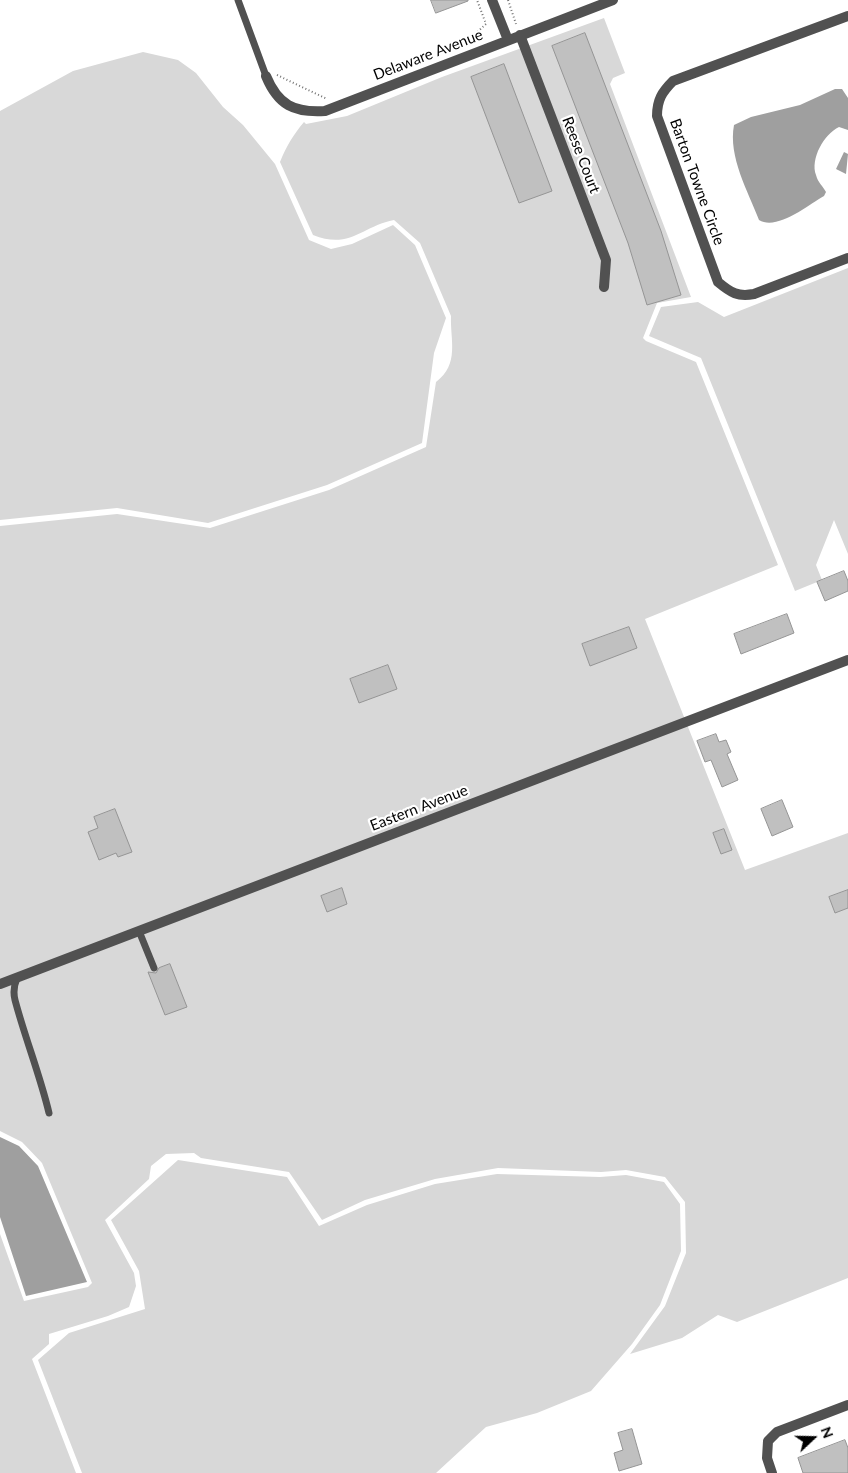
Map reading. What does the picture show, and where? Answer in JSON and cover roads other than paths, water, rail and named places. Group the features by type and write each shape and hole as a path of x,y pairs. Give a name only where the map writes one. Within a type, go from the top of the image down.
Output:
{"street":[{"path":"492,0 508,40"},
{"name":"Delaware Avenue","path":"270,74 276,96 296,110 325,111 613,0"},
{"name":"Barton Towne Circle","path":"848,16 673,81 662,91 657,104 657,116 718,282 730,293 742,296 754,294 848,258"},
{"name":"Reese Court","path":"520,35 606,260 604,287"},
{"name":"Eastern Avenue","path":"0,984 848,660"},
{"path":"772,1473 766,1458 768,1441 778,1432 848,1405"}],"lane":[{"path":"238,0 270,74"},
{"path":"139,931 154,968"},
{"path":"17,978 14,987 15,1000 40,1074 49,1113"}]}
